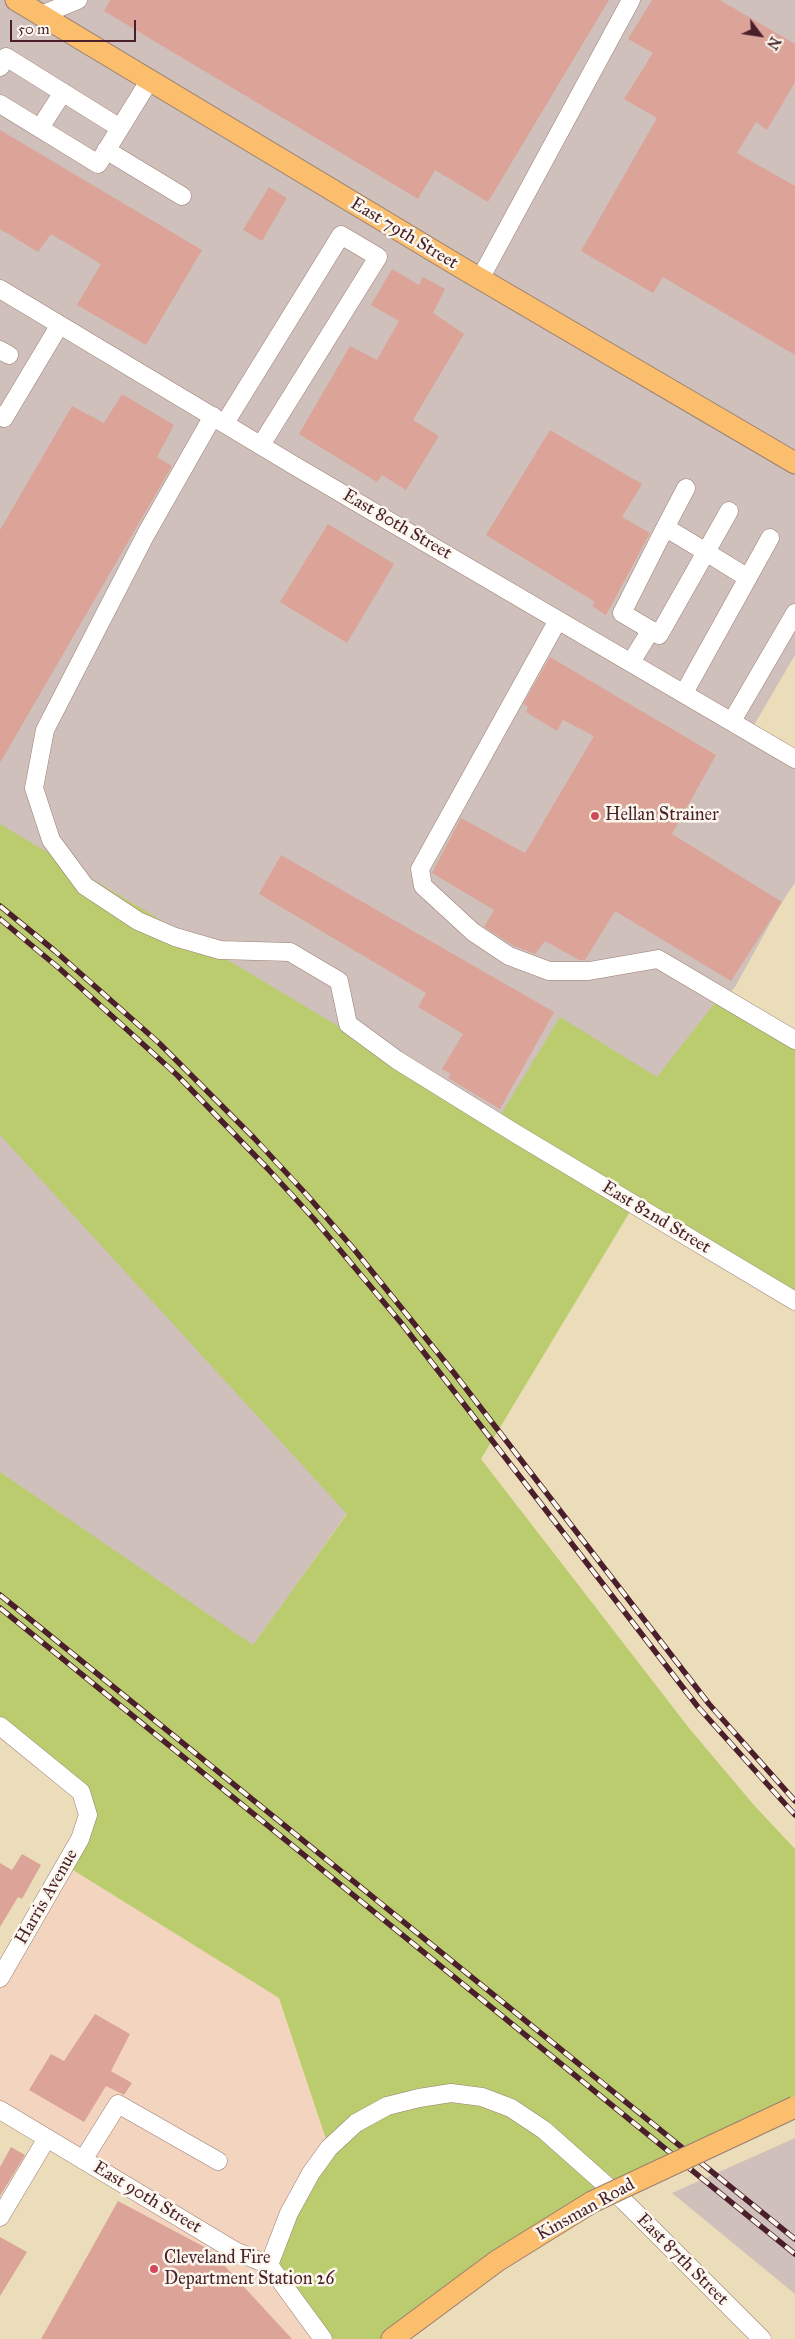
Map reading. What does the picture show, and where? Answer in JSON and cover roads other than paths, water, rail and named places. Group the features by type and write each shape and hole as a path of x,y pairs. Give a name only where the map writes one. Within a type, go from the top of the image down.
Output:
{"main road":[{"name":"East 79th Street","path":"16,0 148,81 795,463"},
{"name":"Kinsman Road","path":"392,2339 496,2261 592,2202 795,2107"}],"street":[{"path":"41,15 78,0"},
{"path":"480,278 631,0"},
{"path":"0,67 6,57 120,128"},
{"path":"0,104 98,164 148,81"},
{"path":"40,128 63,92"},
{"path":"106,150 182,196"},
{"name":"East 82nd Street","path":"261,445 378,257 342,235 146,534 45,730 34,788 51,840 85,886 138,921 175,937 220,950 290,952 339,981 348,1024 398,1060 518,1135 795,1301"},
{"name":"East 80th Street","path":"0,289 59,326 795,759"},
{"path":"1,418 59,326"},
{"path":"686,488 622,609 622,613 659,635 729,511"},
{"path":"664,530 668,529 748,578"},
{"path":"684,693 770,538"},
{"path":"732,721 795,613"},
{"path":"558,620 420,869 423,886 473,932 509,956 549,971 589,971 658,960 721,995 795,1040"},
{"path":"631,662 651,630"},
{"name":"Harris Avenue","path":"0,1726 81,1792 88,1815 80,1839 0,1978"},
{"name":"East 87th Street","path":"269,2265 289,2213 311,2173 329,2148 356,2123 387,2106 419,2098 451,2093 482,2097 511,2108 544,2130 624,2201 762,2339"},
{"path":"83,2160 118,2104 218,2162"},
{"name":"East 90th Street","path":"0,2110 235,2251 269,2265"},
{"path":"0,2217 47,2138"},
{"path":"269,2265 323,2339"}],"railway":[{"path":"0,906 55,951 159,1043 254,1138 306,1194 353,1248 454,1373 709,1704 795,1801"},
{"path":"0,919 60,969 177,1075 314,1219 402,1324 698,1707 795,1815"},
{"path":"0,1595 795,2239"},
{"path":"0,1608 795,2254"}],"place":[{"name":"Hellan Strainer","path":"595,816"},
{"name":"Cleveland Fire Department Station 26","path":"154,2269"}]}
